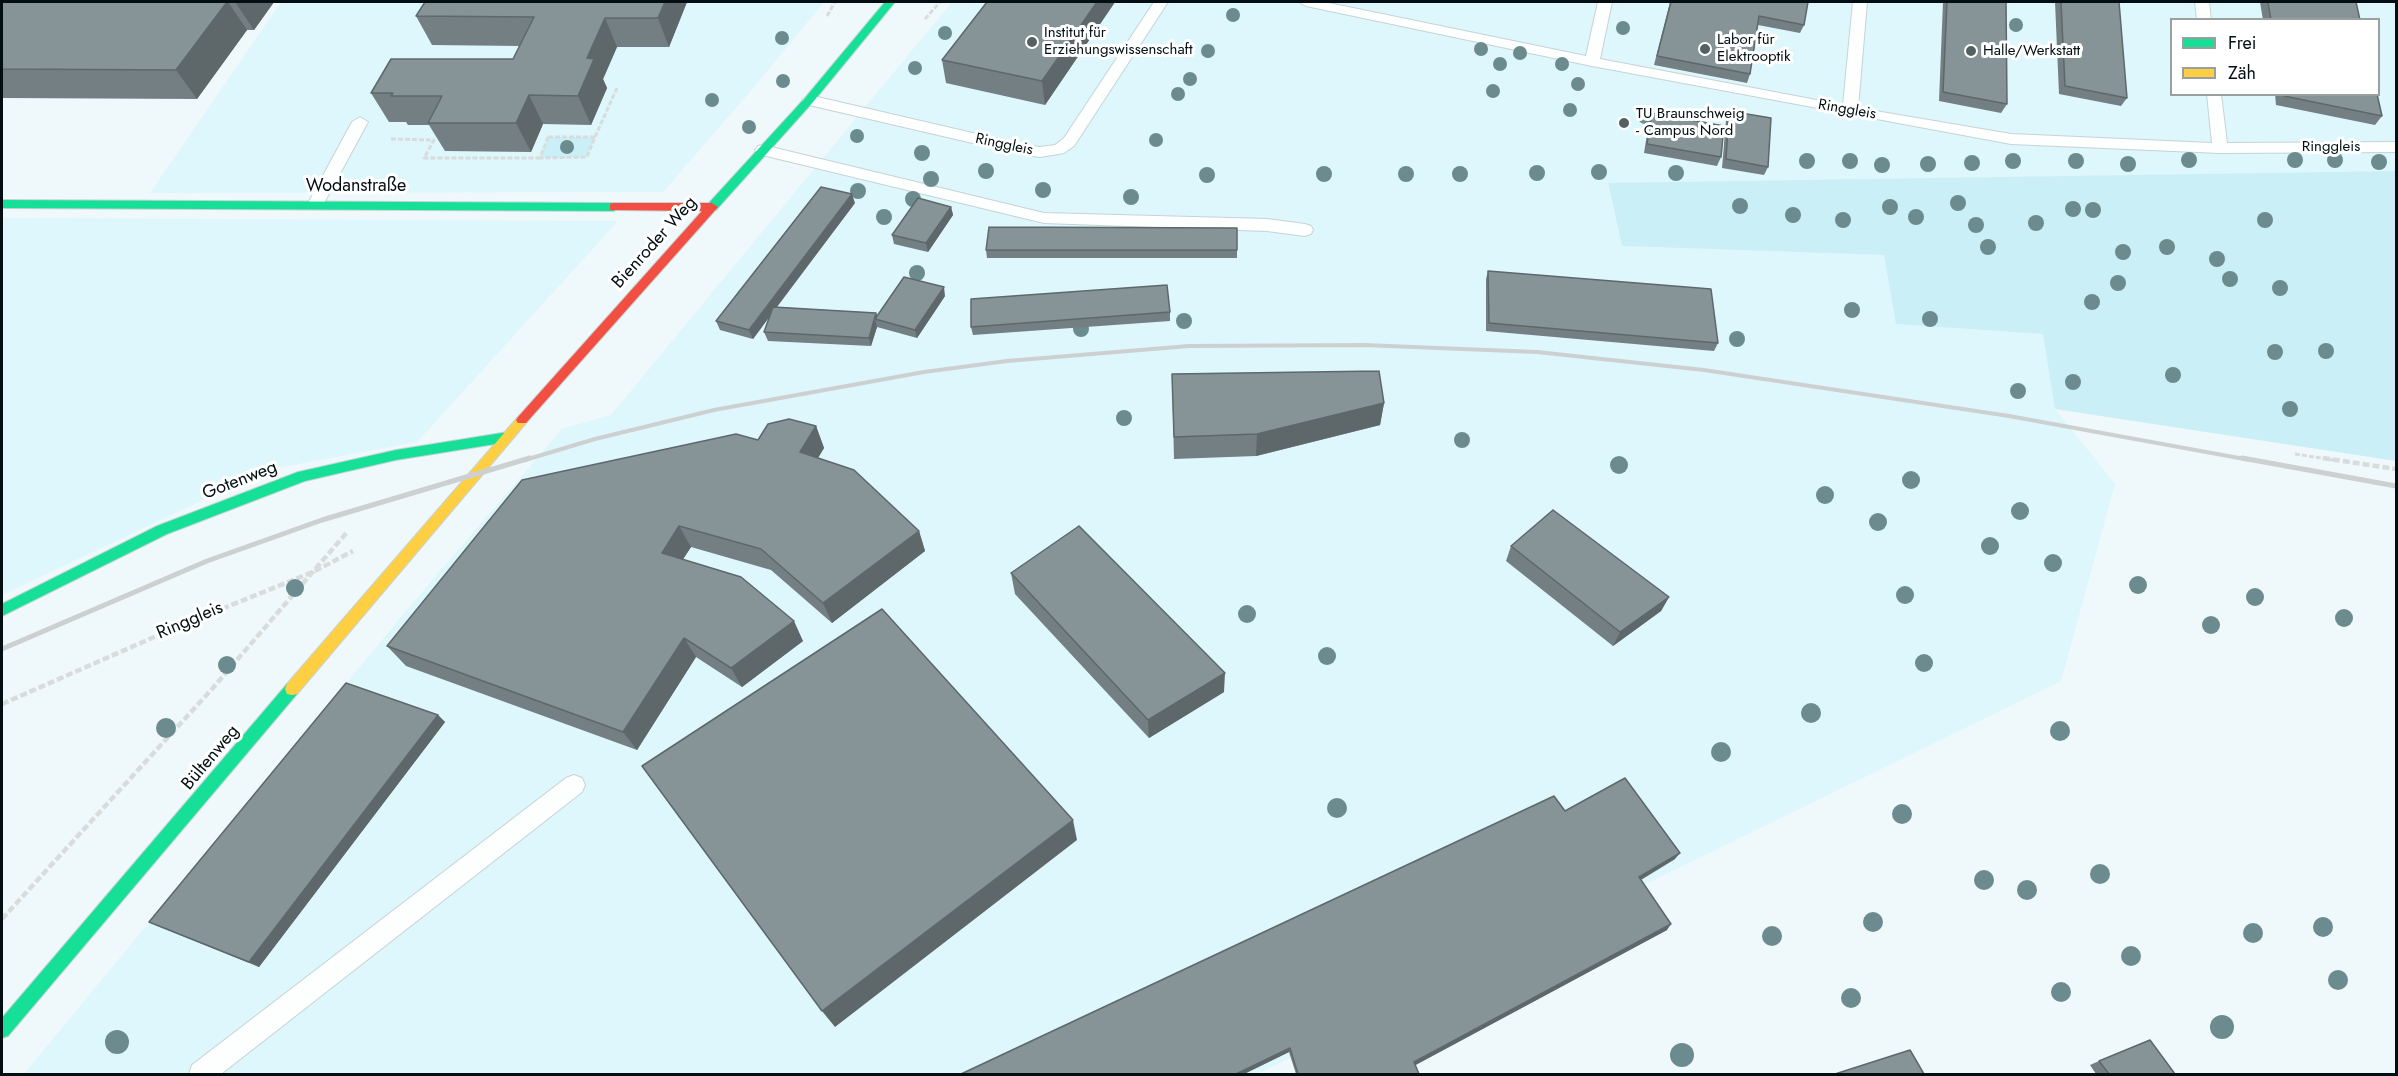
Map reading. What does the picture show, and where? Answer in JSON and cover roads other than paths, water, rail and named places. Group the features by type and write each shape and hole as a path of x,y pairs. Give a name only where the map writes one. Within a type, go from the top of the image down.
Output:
{"main road":[{"name":"Bienroder Weg","path":"446,508 711,207 809,100 890,2"},
{"name":"Wodanstraße","path":"2,204 711,207"},
{"name":"Gotenweg","path":"2,610 162,530 303,476 396,455 508,437"},
{"name":"Bültenweg","path":"2,1030 446,508"}],"lane":[{"name":"Ringgleis","path":"809,100 1020,149 1040,152 1059,149 1069,142 1161,2"},
{"name":"Ringgleis","path":"1306,2 1592,62 2011,139 2220,148 2397,147"},
{"path":"1592,62 1602,2"},
{"path":"1850,111 1860,2"},
{"path":"2202,2 2204,18"},
{"path":"2214,96 2220,148"},
{"path":"315,205 360,122"},
{"path":"764,150 1044,218 1267,225 1305,230"},
{"path":"201,1074 574,785"}],"railway":[{"path":"525,460 595,439 714,410 924,372 1007,361 1189,346 1364,345 1537,352 1704,370 2009,416 2250,460"},
{"path":"2,649 207,561 322,520 530,458"},
{"path":"2242,458 2396,486"}],"place":[{"name":"Institut für Erziehungswissenschaft","path":"1032,42"},
{"name":"Labor für Elektrooptik","path":"1705,49"},
{"name":"Halle/Werkstatt","path":"1971,51"},
{"name":"TU Braunschweig - Campus Nord","path":"1624,123"}]}
